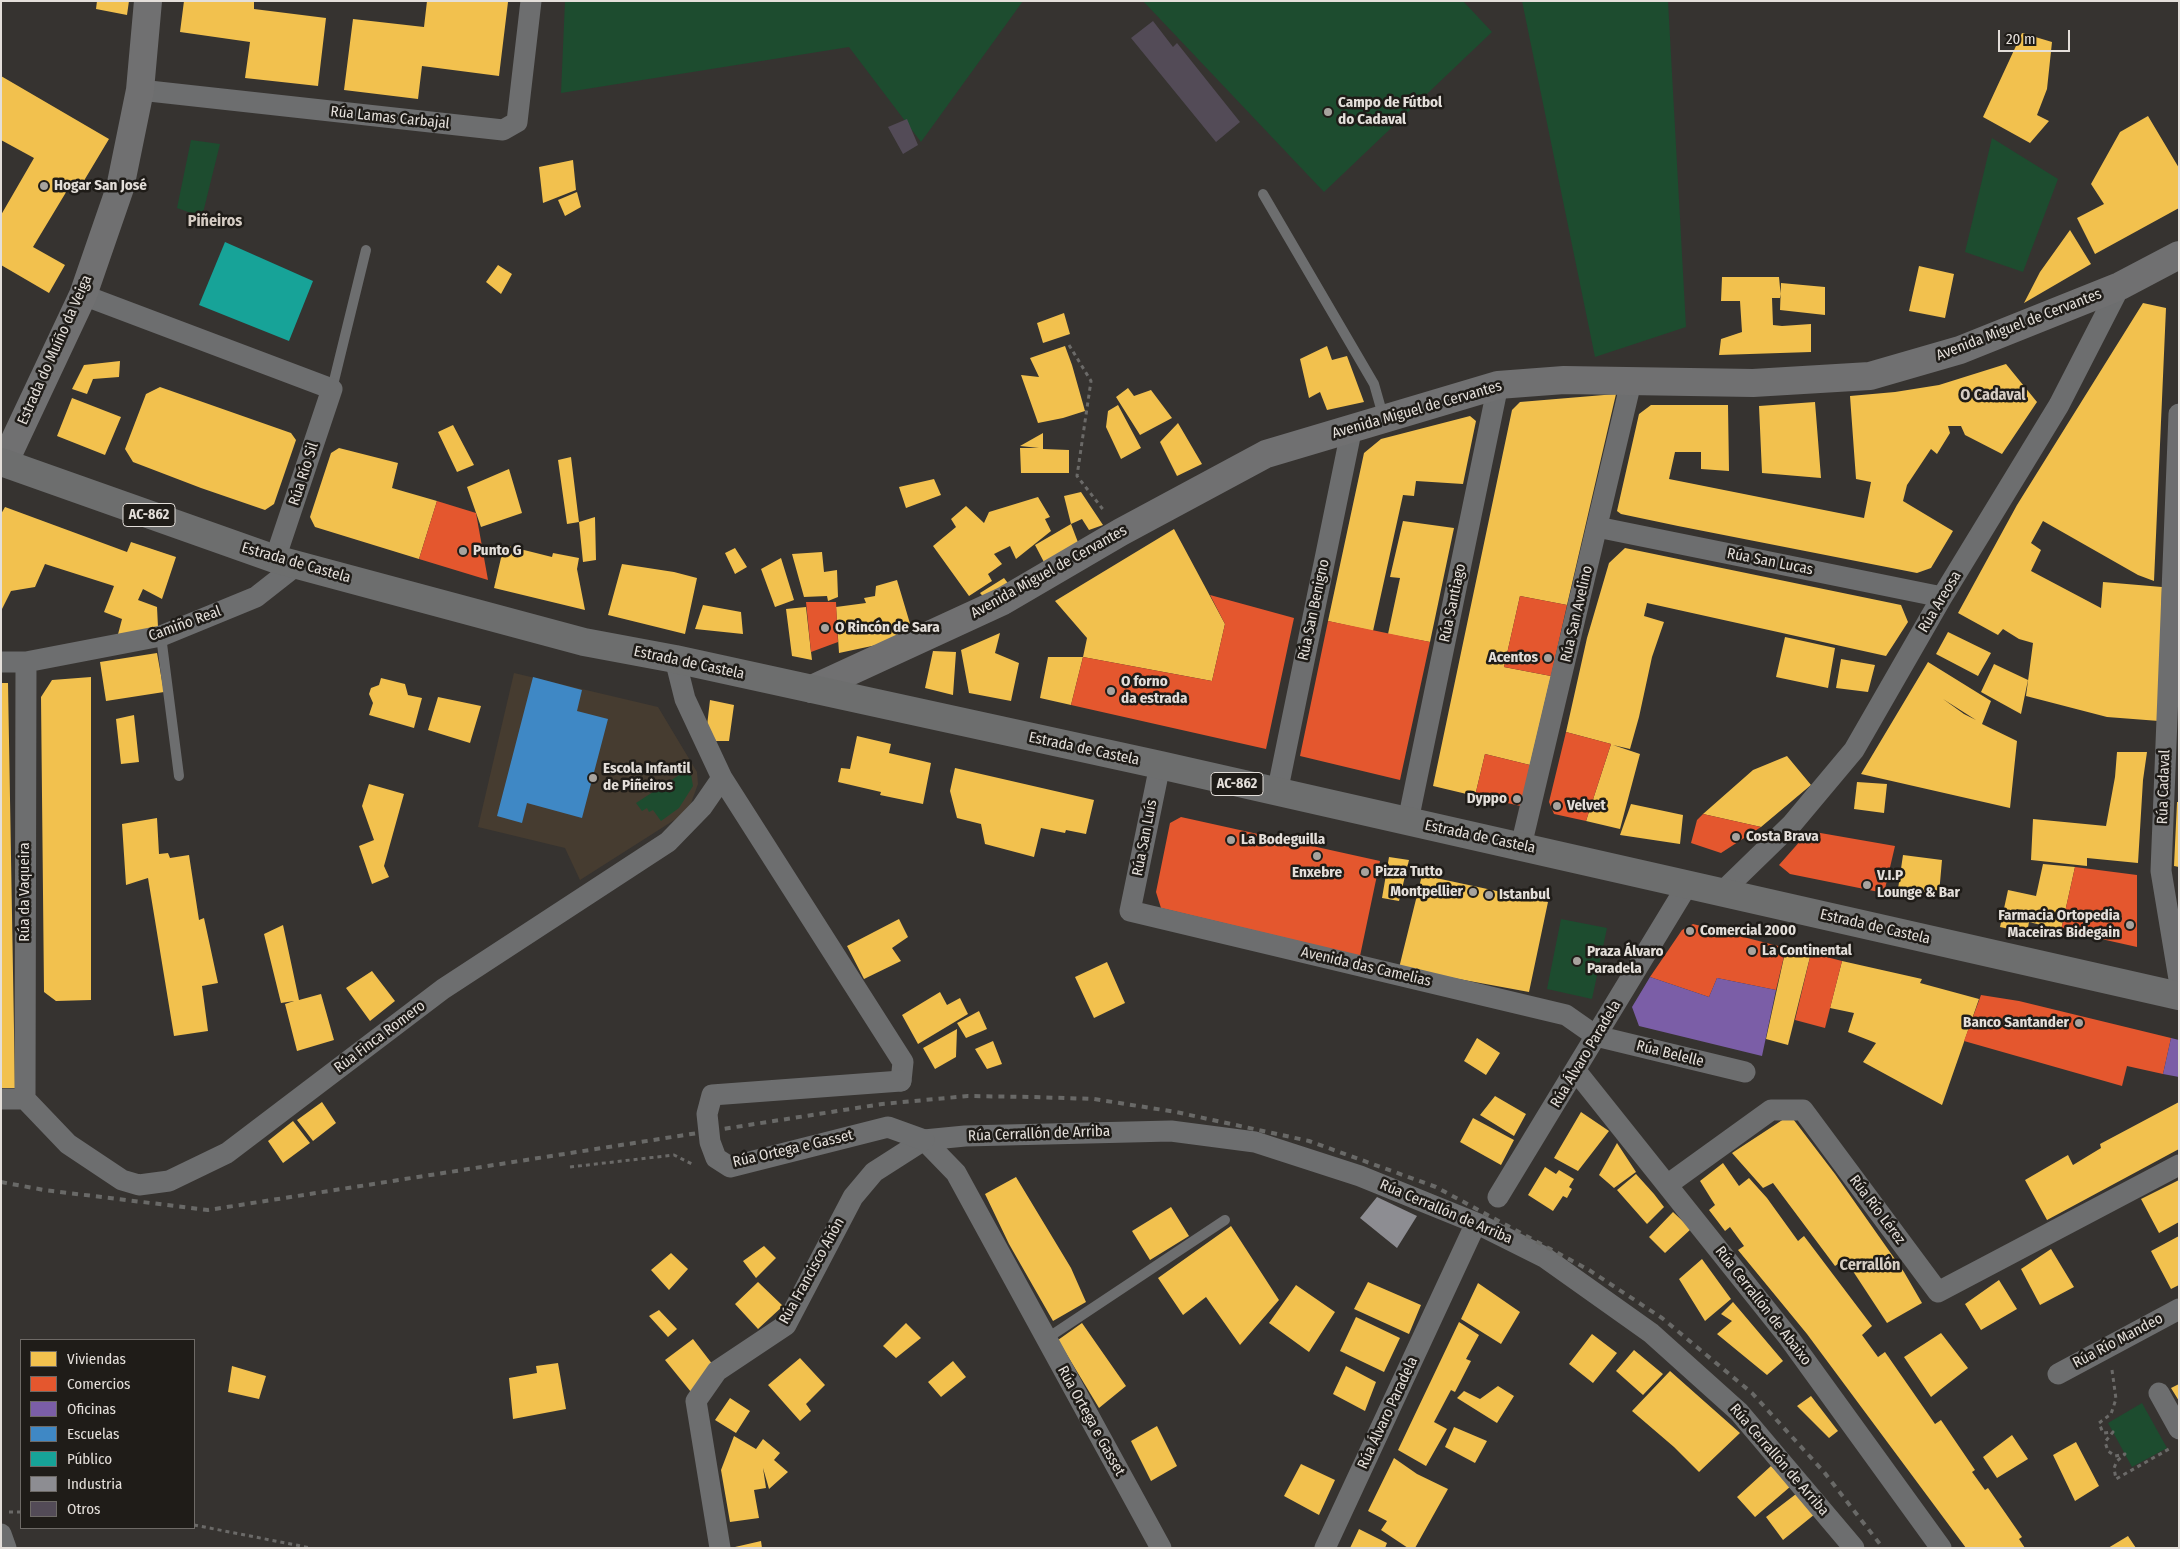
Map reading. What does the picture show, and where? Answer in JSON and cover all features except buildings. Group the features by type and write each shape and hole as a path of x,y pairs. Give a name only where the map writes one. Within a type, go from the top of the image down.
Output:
{"main road":[{"name":"Estrada de Castela","path":"2,465 287,562 584,642 675,659 1160,765 2179,996"}],"street":[{"name":"Estrada do Muíño da Veiga","path":"2,465 83,295 120,188 140,90 148,1"},
{"name":"Rúa Lamas Carbajal","path":"140,90 503,130 518,122 531,1"},
{"name":"Avenida Miguel de Cervantes","path":"812,690 1003,602 1120,532 1266,454 1498,385 1564,380 1753,383 1870,376 1960,350 2120,286 2179,255"},
{"name":"Rúa Areosa","path":"1722,892 1792,824 1854,750 1942,597 2059,405 2120,286"},
{"path":"83,295 332,389"},
{"name":"Rúa San Avelino","path":"1521,846 1632,382"},
{"name":"Rúa Santiago","path":"1408,821 1498,385"},
{"name":"Rúa Río Sil","path":"287,562 332,389"},
{"name":"Rúa Cadaval","path":"2179,414 2161,872 2173,901 2179,980"},
{"name":"Rúa San Benigno","path":"1277,793 1352,427"},
{"name":"Rúa San Lucas","path":"1598,527 1942,597"},
{"name":"Camiño Real","path":"1,662 26,662 161,636 256,597 287,562"},
{"name":"Rúa Ortega e Gasset","path":"675,659 685,699 722,778 904,1062 901,1081 712,1095 707,1114 710,1142 716,1158 730,1167 888,1127 924,1140 956,1173 1161,1548"},
{"name":"Rúa da Vaqueira","path":"25,1099 26,662"},
{"name":"Rúa San Luís","path":"1130,911 1160,765"},
{"name":"Rúa Finca Romero","path":"25,1099 68,1144 122,1180 139,1185 169,1182 227,1153 442,990 668,842 702,807 722,778"},
{"name":"Rúa Álvaro Paradela","path":"1498,1197 1688,884"},
{"name":"Avenida das Camelias","path":"1130,911 1566,1015 1596,1036"},
{"name":"Rúa Belelle","path":"1596,1036 1745,1072"},
{"name":"Rúa Cerrallón de Abaixo","path":"1576,1071 1789,1338 1941,1548"},
{"path":"1,1099 25,1099"},
{"name":"Rúa Río Lérez","path":"1667,1185 1771,1110 1803,1110 1938,1292 2179,1165"},
{"name":"Rúa Cerrallón de Arriba","path":"924,1140 965,1136 1171,1131 1255,1142 1360,1176 1476,1223 1544,1257 1651,1334 1739,1412 1854,1548"},
{"name":"Rúa Francisco Añón","path":"720,1548 696,1402 717,1371 786,1325 853,1197 874,1172 924,1140"},
{"name":"Rúa Álvaro Paradela","path":"1325,1548 1476,1223"},
{"name":"Rúa Río Mandeo","path":"2058,1374 2179,1309"},
{"path":"2159,1393 2175,1438"},
{"path":"1,1534 6,1548"}],"lane":[{"path":"1262,194 1374,384 1384,420"},
{"path":"332,389 366,250"},
{"path":"161,636 179,776"},
{"path":"1046,1339 1224,1220"}],"path":[{"path":"1069,345 1091,381 1077,476 1120,532"},
{"path":"2106,1348 2116,1399 2111,1414 2098,1423 2103,1433 2113,1432 2105,1442 2108,1451 2115,1456 2125,1454 2114,1468 2116,1479 2175,1438"},
{"path":"195,1526 311,1548"}],"shaded area":[{"name":"Escola Infantil de Piñeiros","path":"514,673 658,707 697,772 698,784 691,803 679,817 580,880 565,848 478,827"}],"green space":[{"path":"565,1 1023,1 921,142 849,47 561,93"},
{"name":"Campo de Fútbol do Cadaval","path":"1143,1 1463,1 1492,32 1324,192"},
{"path":"1522,1 1668,1 1686,327 1595,357"},
{"path":"1992,138 2058,179 2023,272 1965,252"},
{"path":"191,140 220,144 202,217 177,208"},
{"path":"690,768 693,786 679,808 661,821 653,810 649,812 647,808 642,811 636,803"},
{"path":"1561,919 1607,928 1592,999 1547,989"},
{"path":"2142,1403 2167,1448 2132,1467 2108,1423"}],"railway":[{"path":"1,1182 44,1190 208,1210 882,1104 968,1096 1033,1097 1094,1099 1176,1112 1309,1141 1436,1187 1589,1270 1662,1318 1752,1393 1824,1472 1883,1548"}],"place":[{"name":"Campo de Fútbol do Cadaval","path":"1328,112"},
{"name":"Hogar San José","path":"44,186"},
{"name":"Punto G","path":"463,551"},
{"name":"O Rincón de Sara","path":"825,628"},
{"name":"Acentos","path":"1548,658"},
{"name":"O forno da estrada","path":"1111,691"},
{"name":"Escola Infantil de Piñeiros","path":"593,778"},
{"name":"Dyppo","path":"1517,799"},
{"name":"Velvet","path":"1557,806"},
{"name":"Costa Brava","path":"1736,837"},
{"name":"La Bodeguilla","path":"1231,840"},
{"name":"Enxebre","path":"1317,856"},
{"name":"Pizza Tutto","path":"1365,872"},
{"name":"V.I.P Lounge & Bar","path":"1867,885"},
{"name":"Montpellier","path":"1473,892"},
{"name":"Istanbul","path":"1489,895"},
{"name":"Farmacia Ortopedia Maceiras Bidegain","path":"2130,925"},
{"name":"Comercial 2000","path":"1690,931"},
{"name":"La Continental","path":"1752,951"},
{"name":"Praza Álvaro Paradela","path":"1577,961"},
{"name":"Banco Santander","path":"2079,1023"}],"district":[{"name":"Piñeiros","path":"215,222"},
{"name":"O Cadaval","path":"1993,396"},
{"name":"Cerrallón","path":"1870,1266"}]}
